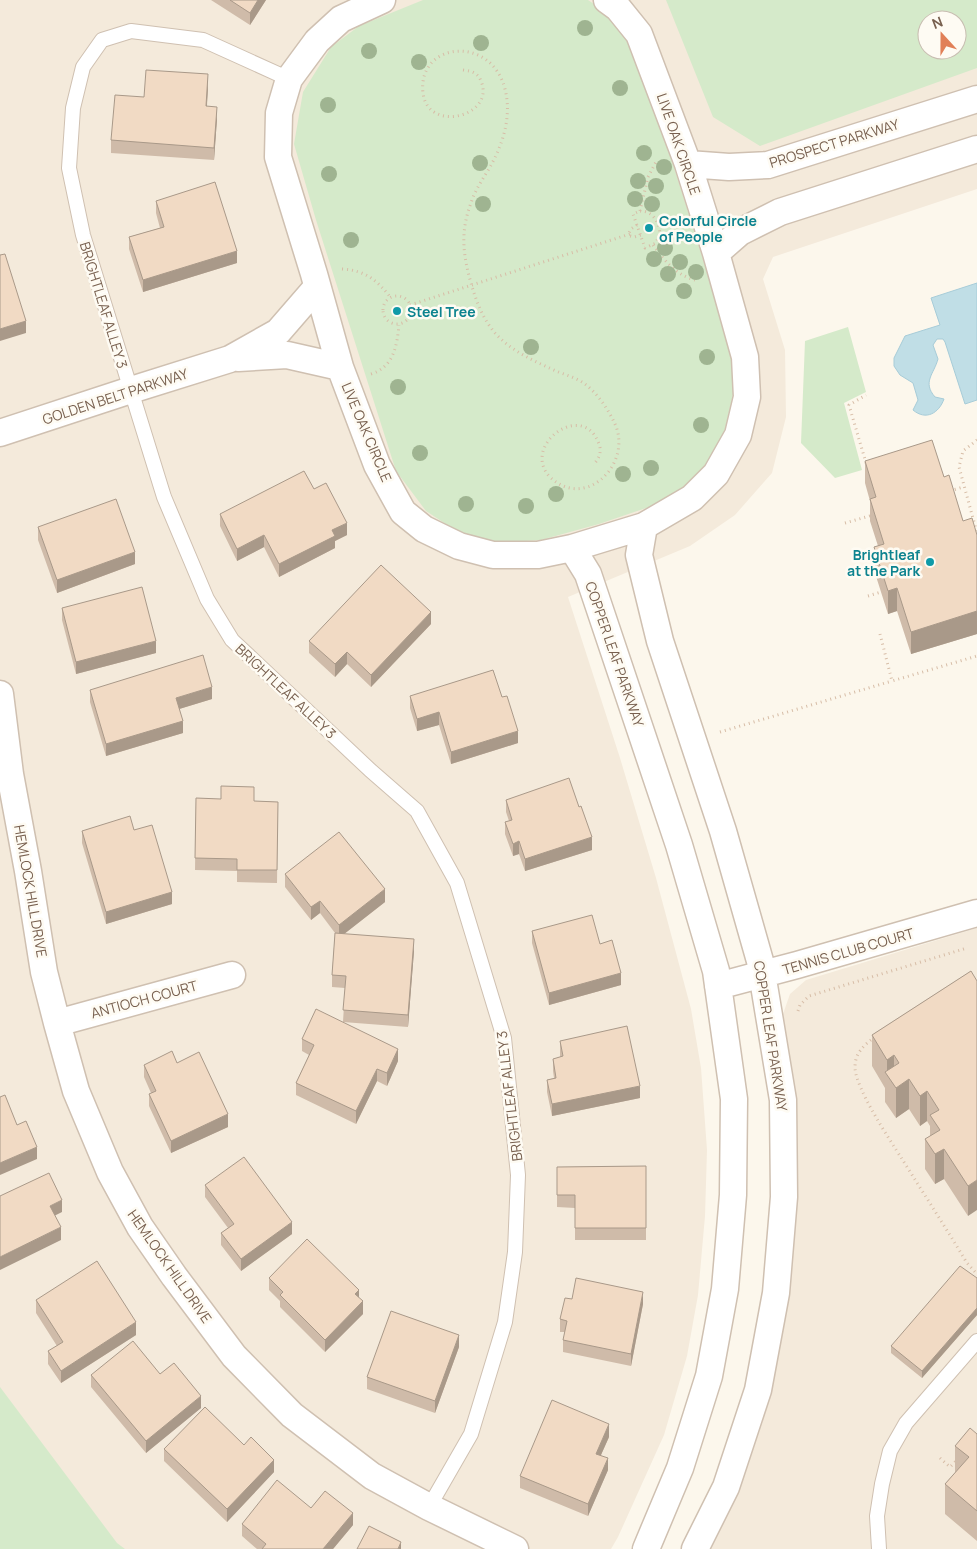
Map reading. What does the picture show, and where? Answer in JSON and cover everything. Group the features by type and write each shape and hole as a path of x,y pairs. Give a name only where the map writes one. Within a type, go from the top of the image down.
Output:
{"street":[{"name":"LIVE OAK CIRCLE","path":"382,0 341,19 317,41 289,79 279,113 278,157 340,367 377,465 403,512 424,529 459,546 493,555 538,555 572,548 644,526 692,498 716,474 738,436 747,397 745,357 688,164 639,34 618,8 607,0"},
{"name":"PROSPECT PARKWAY","path":"688,164 729,167 768,165 977,99"},
{"path":"716,254 740,232 780,212 977,149"},
{"name":"GOLDEN BELT PARKWAY","path":"0,433 230,359 278,332 317,287"},
{"name":"GOLDEN BELT PARKWAY","path":"230,359 287,355 340,367"},
{"name":"COPPER LEAF PARKWAY","path":"644,526 639,555 660,641 723,831 760,961 783,1100 784,1198 776,1293 758,1390 726,1487 695,1549"},
{"name":"COPPER LEAF PARKWAY","path":"572,548 588,574 679,844 716,971 734,1099 733,1195 725,1289 709,1376 680,1468 646,1549"},
{"name":"HEMLOCK HILL DRIVE","path":"0,694 5,775 28,871 44,972 56,1023 76,1091 110,1172 140,1227 234,1356 292,1415 372,1476 429,1507 515,1549"},
{"name":"TENNIS CLUB COURT","path":"718,986 763,975 977,913"},
{"name":"ANTIOCH COURT","path":"56,1023 232,975"}],"lane":[{"name":"BRIGHTLEAF ALLEY 3","path":"289,79 203,40 132,31 102,40 83,67 73,108 69,168 83,235 164,497 207,600 232,640 370,770 417,811 457,883 504,1038 518,1175 515,1252 505,1322 471,1434 429,1507"},
{"path":"879,1549 877,1516 890,1451 906,1423 977,1341"}],"path":[{"path":"463,70 477,74 481,80 483,88 479,103 473,110 453,117 443,116 434,112 424,100 422,92 426,71 441,56 458,50 476,54 492,64 502,78 507,99 504,137 494,160 477,188 467,215 463,250 472,285 483,316 496,334 518,352 584,383 606,408 618,432 619,450 615,462 604,477 597,482 579,489 561,485 548,474 542,458 543,450 555,432 564,427 574,425 587,429 596,438 601,449 597,461 593,465"},
{"path":"640,211 648,177 659,158"},
{"path":"640,211 647,212 657,221 660,233 659,238 653,245 645,248 637,226 633,214 640,211"},
{"path":"630,234 631,229 637,226"},
{"path":"410,305 630,234 634,237 641,235"},
{"path":"653,245 680,274 687,278 703,281"},
{"path":"337,269 354,270 370,276 379,282 391,298"},
{"path":"400,296 410,305 411,310 408,318 399,324 388,321 383,314 384,304 391,298 400,296"},
{"path":"368,375 390,362 397,347 399,324"},
{"path":"866,395 849,405 868,468"},
{"path":"977,440 963,451 959,468 977,533"},
{"path":"942,494 963,487"},
{"path":"845,524 874,514"},
{"path":"868,596 881,592"},
{"path":"880,634 892,681"},
{"path":"720,732 977,656"},
{"path":"877,1035 865,1044 856,1058 856,1077 874,1114 967,1264 976,1272"},
{"path":"940,1458 950,1467 957,1460 964,1466"}],"shaded area":[{"path":"0,0 977,0 977,189 773,257 763,279 785,350 786,417 772,473 735,515 690,546 568,597 620,758 656,878 691,1009 701,1068 707,1150 705,1216 698,1295 687,1356 664,1435 611,1549 0,1549"},
{"path":"977,928 977,1549 709,1549 750,1446 791,1081 783,1014 790,994 806,980"}],"green space":[{"path":"423,0 588,0 600,8 624,32 646,79 702,256 737,377 719,454 687,485 652,506 599,524 541,540 496,543 458,532 426,511 396,471 316,220 294,144 303,92 331,47 359,26"},
{"path":"666,0 977,0 977,68 760,146 713,117"},
{"path":"848,327 866,392 844,403 862,470 835,478 801,443 805,341"},
{"path":"0,1387 117,1543 125,1549 0,1549"}],"water":[{"path":"977,283 977,400 965,404 945,342 943,339 937,339 933,345 938,359 930,378 929,387 935,397 944,399 935,412 927,415 918,413 913,410 918,400 913,383 900,375 894,366 894,358 905,336 940,325 931,298"}],"building":[{"path":"230,0 258,0 250,13"},
{"path":"146,70 208,74 206,106 217,107 214,148 111,140 115,95 144,97"},
{"path":"215,182 237,251 143,280 129,237 164,227 156,201"},
{"path":"5,254 26,321 0,329 0,255"},
{"name":"Brightleaf at the Park","path":"932,440 944,477 949,475 963,521 972,518 977,535 977,611 911,632 897,588 888,591 874,547 884,544 870,499 876,497 865,461"},
{"path":"304,471 314,489 326,483 347,523 332,530 335,536 279,564 264,535 237,549 220,514"},
{"path":"116,499 135,552 57,580 38,527"},
{"path":"381,565 431,612 371,675 347,652 335,664 309,641"},
{"path":"142,587 156,641 76,662 62,608"},
{"path":"203,655 212,687 176,698 183,721 106,744 90,690"},
{"path":"493,670 502,697 507,696 518,731 451,752 439,712 417,719 410,696"},
{"path":"569,778 592,837 525,859 519,841 513,844 505,822 512,820 506,800"},
{"path":"221,786 254,787 254,801 278,802 277,870 237,870 237,859 195,858 196,798 221,799"},
{"path":"130,816 134,830 152,825 172,892 106,912 82,831"},
{"path":"339,832 385,889 339,925 320,901 311,907 285,874"},
{"path":"592,915 600,944 612,940 621,973 549,993 532,931"},
{"path":"335,933 414,939 408,1015 343,1010 346,976 332,975"},
{"path":"971,971 977,981 977,1180 968,1186 944,1149 935,1154 925,1139 940,1130 930,1115 939,1110 927,1091 920,1096 909,1079 896,1088 885,1072 899,1063 894,1055 887,1060 872,1035"},
{"path":"316,1009 398,1049 387,1073 377,1069 356,1111 296,1083 314,1045 302,1039"},
{"path":"627,1026 640,1086 552,1104 547,1080 556,1078 553,1059 563,1056 560,1041"},
{"path":"172,1051 177,1063 199,1052 228,1114 171,1141 149,1094 156,1091 144,1065"},
{"path":"5,1095 17,1125 26,1121 37,1147 0,1163 0,1097"},
{"path":"244,1157 292,1222 241,1259 221,1233 234,1224 205,1185"},
{"path":"646,1166 646,1228 575,1228 575,1195 557,1195 557,1167"},
{"path":"49,1173 62,1200 50,1206 61,1227 0,1257 0,1196"},
{"path":"307,1239 359,1290 355,1294 363,1301 325,1340 280,1295 283,1292 269,1278"},
{"path":"97,1261 136,1322 61,1371 48,1351 63,1342 36,1300"},
{"path":"960,1266 977,1278 977,1308 922,1371 891,1346"},
{"path":"576,1278 643,1292 631,1354 563,1340 567,1321 560,1319 565,1298 572,1299"},
{"path":"391,1311 459,1335 435,1401 367,1377"},
{"path":"133,1341 160,1374 174,1363 201,1396 146,1441 91,1375"},
{"path":"552,1400 609,1424 596,1454 608,1458 588,1504 520,1476"},
{"path":"205,1407 244,1445 251,1437 274,1460 227,1509 164,1449"},
{"path":"970,1428 977,1434 977,1511 945,1484 969,1457 955,1446"},
{"path":"277,1480 311,1508 325,1491 353,1513 323,1549 262,1549 266,1544 242,1524"},
{"path":"369,1526 401,1542 398,1549 357,1549"}],"place":[{"name":"Colorful Circle of People","path":"649,228"},
{"name":"Steel Tree","path":"397,311"},
{"name":"Brightleaf at the Park","path":"930,562"}]}
